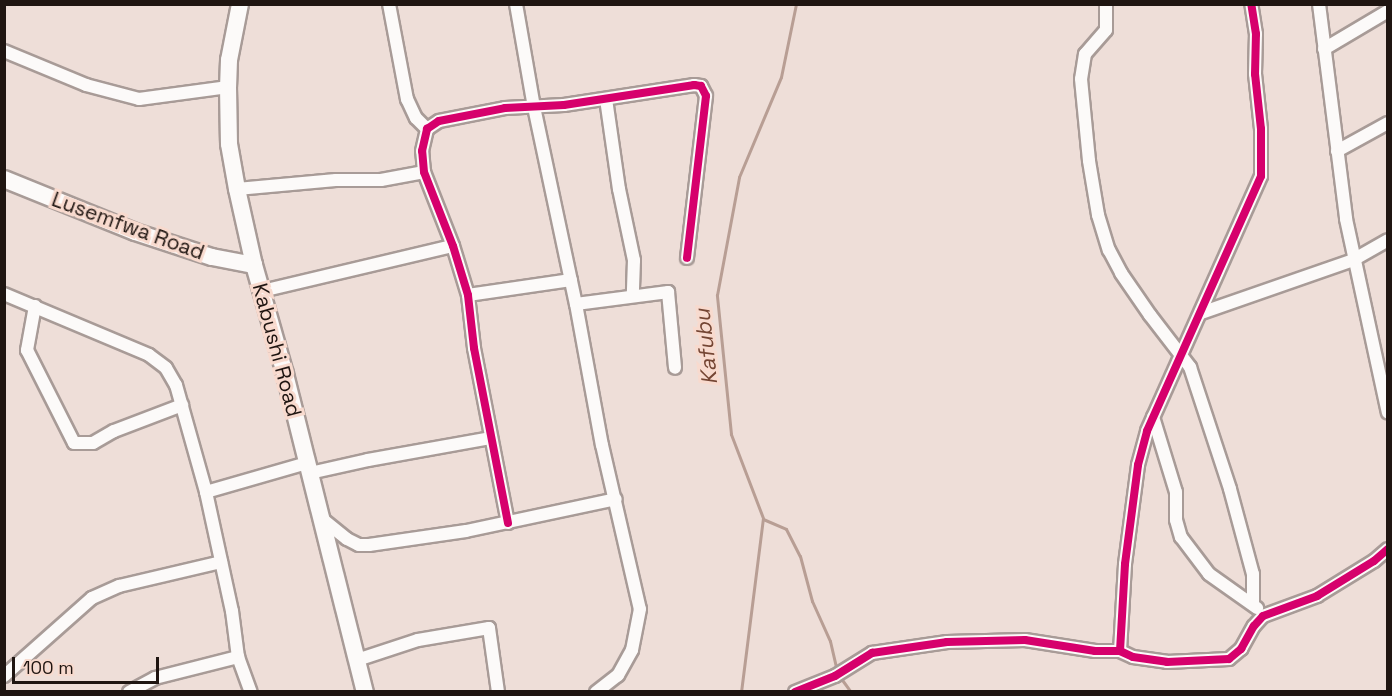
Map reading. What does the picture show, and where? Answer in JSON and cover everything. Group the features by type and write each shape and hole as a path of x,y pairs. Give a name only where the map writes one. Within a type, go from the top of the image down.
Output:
{"main road":[{"name":"Kabushi Road","path":"240,4 229,60 228,87 229,144 237,189 254,265 309,469 365,692"},
{"name":"Lusemfwa Road","path":"4,179 135,232 212,257 254,265"}],"street":[{"path":"389,4 407,99 416,118 427,129"},
{"path":"516,4 534,107 576,304 603,446 640,609 632,650 618,675 596,692"},
{"path":"1106,4 1106,30 1085,54 1081,79 1089,161 1098,215 1108,250 1121,273 1150,315 1181,351 1194,375 1230,489 1253,574 1253,603"},
{"path":"1120,651 1125,564 1137,465 1153,417 1181,351 1201,313 1261,176 1261,129 1255,74 1256,34 1251,4"},
{"path":"1319,4 1353,260 1384,366 1388,412"},
{"path":"1324,49 1388,10"},
{"path":"4,51 86,85 120,96 139,99 168,97 228,87"},
{"path":"508,523 490,438 468,295 453,246 424,172 422,151 427,129 439,121 505,108 606,99 694,85 705,89 687,258"},
{"path":"606,99 619,189 634,260 633,295"},
{"path":"1337,151 1388,123"},
{"path":"237,189 336,180 381,180 424,172"},
{"path":"1201,313 1353,260 1388,240"},
{"path":"262,291 453,246"},
{"path":"468,295 571,280"},
{"path":"576,304 668,292 675,368"},
{"path":"4,294 149,355 166,368 176,384 206,492 238,657 250,692"},
{"path":"34,306 27,350 74,442 93,443 114,431 182,405"},
{"path":"1153,417 1176,492 1176,520 1181,537 1209,574 1253,603 1263,616"},
{"path":"206,492 309,469 490,438"},
{"path":"321,518 347,539 359,545 508,523 616,500"},
{"path":"795,692 839,673 872,653 947,642 1025,639 1095,651 1120,651 1133,657 1167,662 1229,659 1241,650 1254,626 1263,616 1317,596 1374,561 1388,549"},
{"path":"4,676 92,598 118,586 221,562"},
{"path":"357,660 418,640 489,628 498,692"},
{"path":"129,692 155,678 238,657"}],"waterway":[{"name":"Kafubu","path":"741,692 763,518 731,434 717,295 739,177 781,77 796,4"},
{"path":"763,519 786,529 800,556 812,601 830,641 837,671"},
{"path":"840,677 851,692"}],"cycle path":[{"path":"1120,651 1125,564 1138,465 1147,431 1261,176 1261,129 1255,74 1256,34 1251,4"},
{"path":"508,523 474,348 468,295 453,246 424,172 422,151 427,129 439,121 505,108 564,105 694,85 701,86 706,96 687,258"},
{"path":"795,692 835,676 872,653 947,642 1025,640 1095,651 1120,651 1133,657 1167,662 1229,659 1241,649 1254,626 1263,616 1317,596 1374,561 1388,549"}]}
